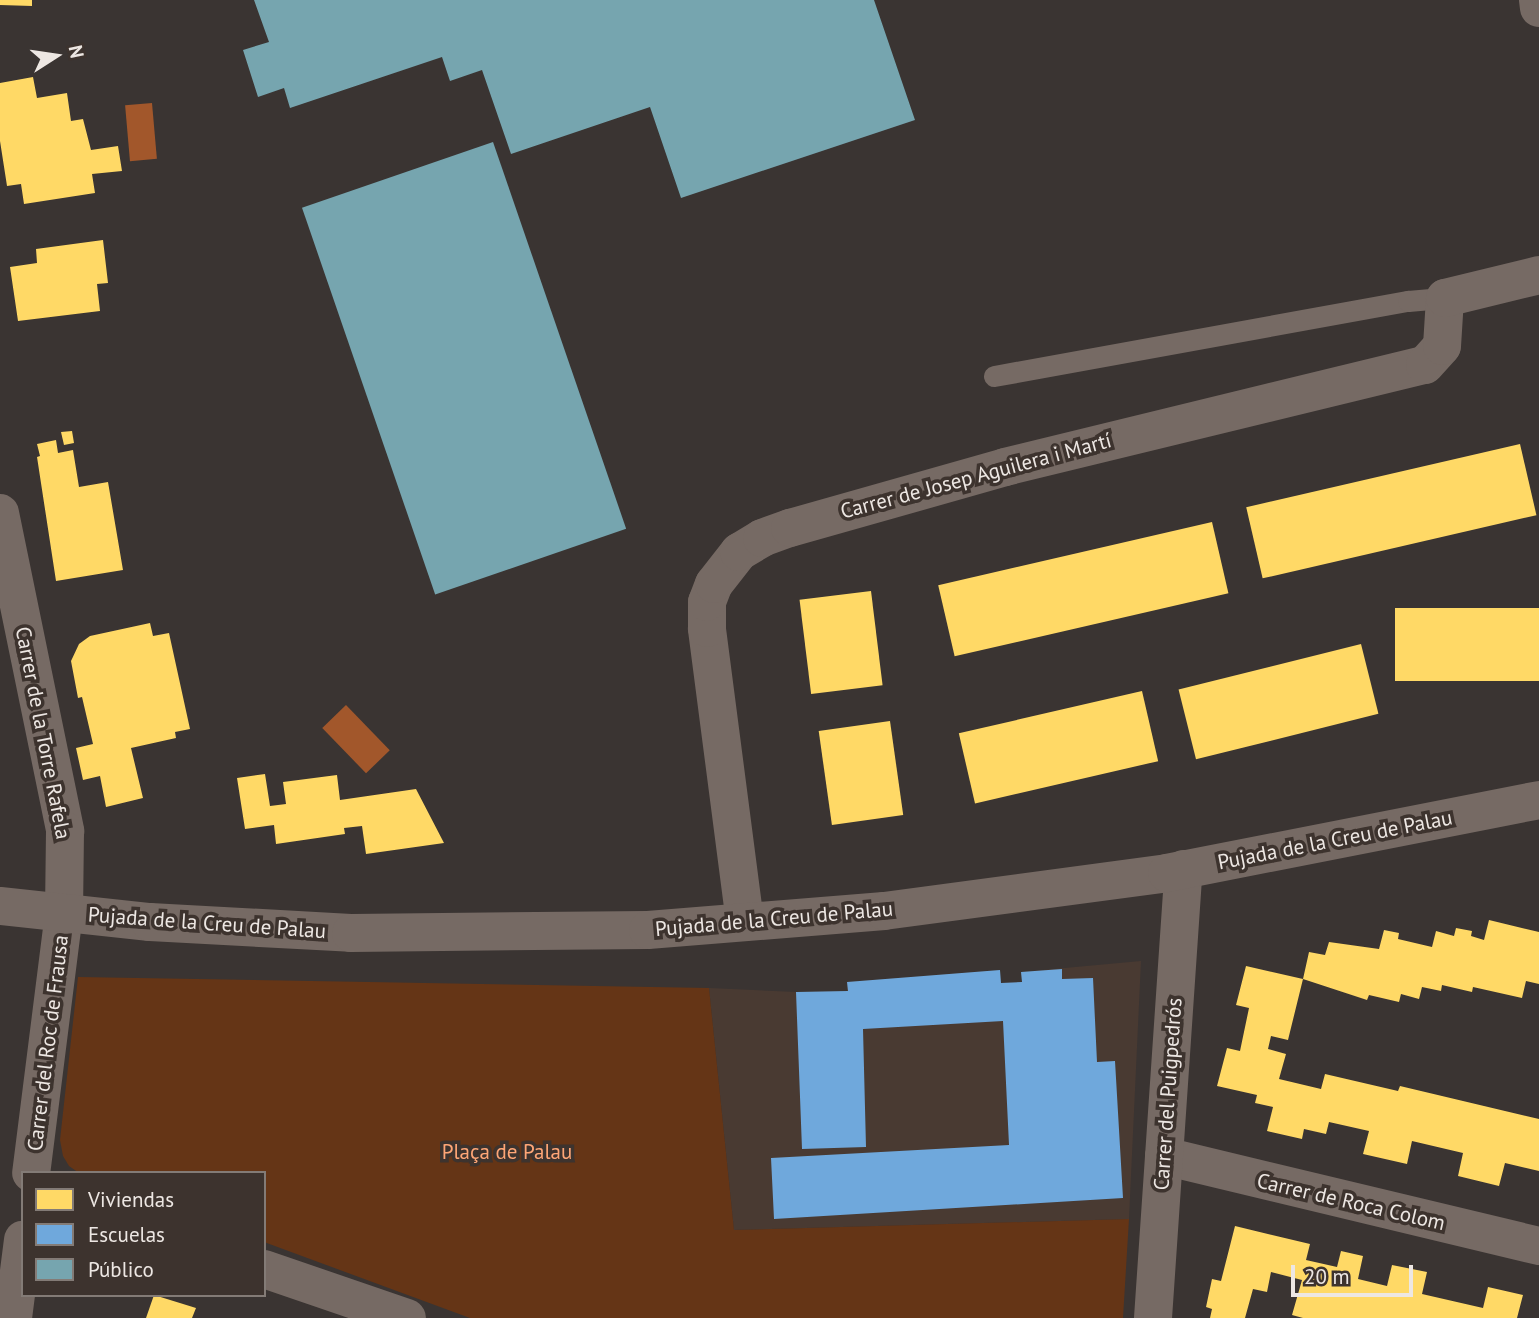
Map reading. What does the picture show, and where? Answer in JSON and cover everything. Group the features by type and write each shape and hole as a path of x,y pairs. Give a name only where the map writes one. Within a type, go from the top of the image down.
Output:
{"street":[{"path":"1538,0 1539,8"},
{"path":"1445,298 1539,275"},
{"name":"Carrer de Josep Aguilera i Martí","path":"745,922 740,866 706,628 707,602 714,584 739,552 790,528 992,471 1116,438 1424,365 1442,346 1445,298"},
{"name":"Carrer de la Torre Rafela","path":"1,530 65,831 64,913"},
{"name":"Pujada de la Creu de Palau","path":"0,906 150,922 351,933 648,930 884,911 1184,870 1539,800"},
{"name":"Carrer del Puigpedrós","path":"1153,1318 1184,870"},
{"name":"Carrer del Roc de Frausa","path":"31,1171 64,913"},
{"name":"Carrer de Roca Colom","path":"1164,1156 1539,1246"},
{"path":"13,1318 21,1256"},
{"path":"266,1270 407,1318"}],"lane":[{"path":"994,376 1395,304 1445,298"}],"shaded area":[{"path":"152,103 157,159 130,161 125,105"},
{"path":"346,705 390,750 366,773 322,728"},
{"path":"1141,961 1129,1219 734,1230 709,988 796,992 847,991 847,982 1000,970 1001,983 1022,982 1021,972"}],"green space":[{"name":"Plaça de Palau","path":"78,977 709,988 734,1230 1129,1219 1123,1318 470,1318 266,1243 266,1171 76,1171 63,1156 60,1140"}],"building: Viviendas":[{"path":"0,0 32,0 32,6 0,5"},
{"path":"33,77 37,98 67,93 71,121 83,119 91,150 118,146 122,171 92,174 95,193 24,204 21,184 7,186 0,141 0,83"},
{"path":"103,240 108,283 97,284 100,311 18,321 10,267 37,263 36,249"},
{"path":"72,431 74,443 64,445 61,432"},
{"path":"56,440 58,453 73,450 79,487 108,482 123,570 56,581 37,444"},
{"path":"1520,444 1536,515 1263,578 1246,507"},
{"path":"1212,522 1228,593 955,656 938,585"},
{"path":"871,591 883,685 811,694 800,600"},
{"path":"1395,608 1539,608 1539,681 1395,681"},
{"path":"150,623 153,636 169,633 190,729 175,732 176,738 131,748 143,798 106,807 100,776 83,780 76,748 93,744 82,697 78,698 71,661 79,644 90,636"},
{"path":"1361,644 1378,714 1196,759 1179,689"},
{"path":"1142,691 1158,761 975,803 959,733"},
{"path":"890,721 903,815 832,825 819,731"},
{"path":"265,774 270,806 286,804 283,782 337,775 340,800 416,789 444,843 366,854 362,826 344,828 345,834 276,844 274,825 245,829 237,778"},
{"path":"1489,920 1539,932 1539,984 1526,981 1522,998 1473,987 1472,992 1442,985 1441,991 1422,987 1419,999 1401,994 1399,1002 1369,995 1367,1000 1303,979 1309,952 1325,955 1329,942 1379,949 1384,930 1399,933 1398,939 1432,947 1436,931 1454,936 1456,928 1472,931 1471,936 1484,940"},
{"path":"1246,966 1303,979 1288,1040 1271,1036 1268,1049 1286,1054 1279,1079 1321,1089 1325,1074 1398,1091 1400,1086 1539,1119 1539,1171 1505,1163 1499,1186 1458,1176 1463,1153 1412,1141 1407,1164 1363,1154 1369,1131 1329,1122 1326,1134 1304,1129 1302,1139 1267,1131 1273,1107 1255,1103 1257,1095 1217,1086 1227,1048 1240,1051 1249,1008 1236,1005"},
{"path":"1235,1226 1310,1244 1306,1260 1337,1267 1341,1251 1363,1256 1358,1279 1387,1286 1392,1265 1427,1272 1422,1294 1483,1308 1488,1287 1523,1295 1517,1318 1303,1318 1292,1315 1302,1280 1271,1272 1267,1292 1253,1289 1245,1318 1210,1318 1212,1309 1206,1307 1212,1279 1221,1281"},
{"path":"153,1297 196,1308 192,1318 146,1318"}],"building: Escuelas":[{"path":"1062,969 1062,979 1093,978 1097,1062 1115,1061 1123,1198 774,1219 771,1158 1009,1145 1003,1021 863,1029 866,1147 802,1149 796,992 848,991 847,982 1000,970 1001,983 1022,982 1021,972"}],"building: Público":[{"path":"254,0 874,0 915,120 681,198 650,107 511,154 482,70 450,81 442,57 290,108 284,88 258,97 243,50 269,42"},
{"path":"493,142 626,529 435,594 302,208"}]}
